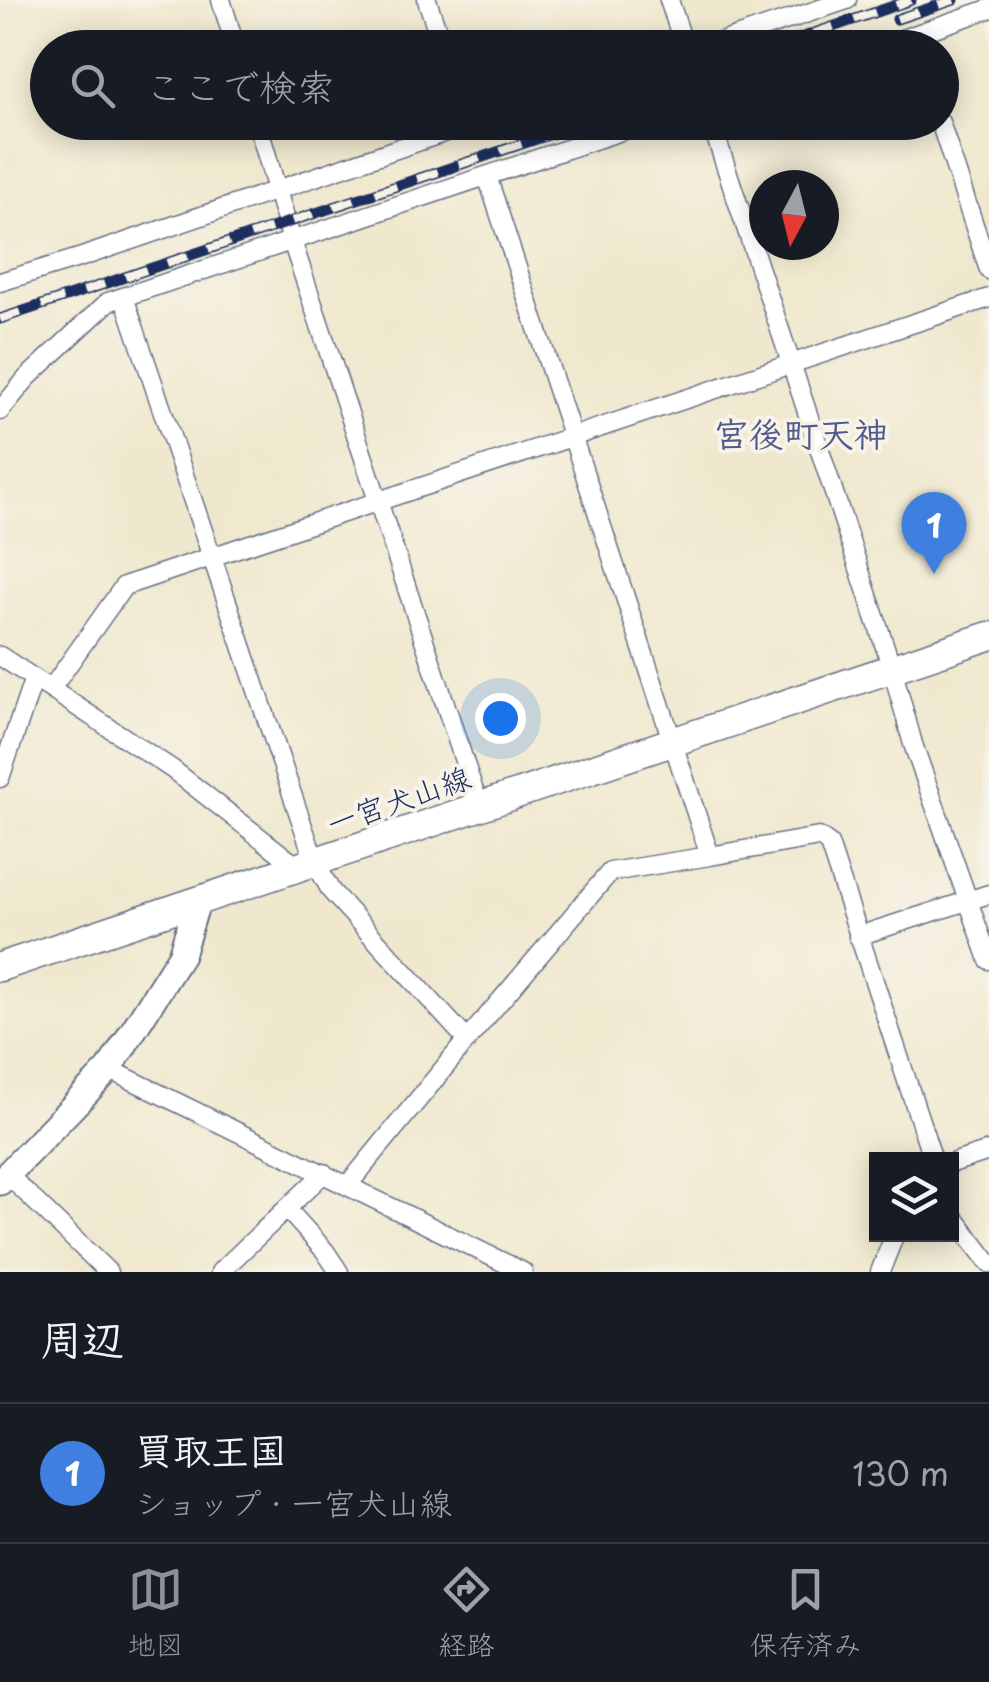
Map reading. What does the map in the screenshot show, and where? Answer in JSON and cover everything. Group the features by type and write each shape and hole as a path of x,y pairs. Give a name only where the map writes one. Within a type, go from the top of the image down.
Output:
{"main road":[{"name":"一宮犬山線","path":"0,967 989,636"}],"street":[{"path":"221,0 230,30"},
{"path":"427,0 437,30"},
{"path":"669,0 679,30"},
{"path":"757,30 846,0"},
{"path":"942,30 989,10"},
{"path":"262,140 479,806"},
{"path":"0,282 421,140"},
{"path":"0,411 27,378 108,302 594,140"},
{"path":"718,140 892,668 912,744 989,960"},
{"path":"946,140 989,270"},
{"path":"486,176 710,856"},
{"path":"124,297 211,556 307,865"},
{"path":"52,689 124,586 989,298"},
{"path":"0,656 172,769 307,865 466,1040"},
{"path":"0,778 34,678"},
{"path":"348,1186 610,872 819,838 829,844 931,1152"},
{"path":"858,936 989,894"},
{"path":"108,1272 4,1178 110,1069 180,955 197,902"},
{"path":"110,1069 523,1272"},
{"path":"959,1162 989,1151"},
{"path":"220,1272 324,1173"},
{"path":"286,1209 340,1272"},
{"path":"959,1225 989,1263"},
{"path":"880,1272 893,1242"}],"railway":[{"path":"824,30 911,0"},
{"path":"897,19 954,0"},
{"path":"0,319 533,140"}],"place":[{"name":"買取王国","path":"934,574"}],"district":[{"name":"宮後町天神","path":"801,432"}]}
